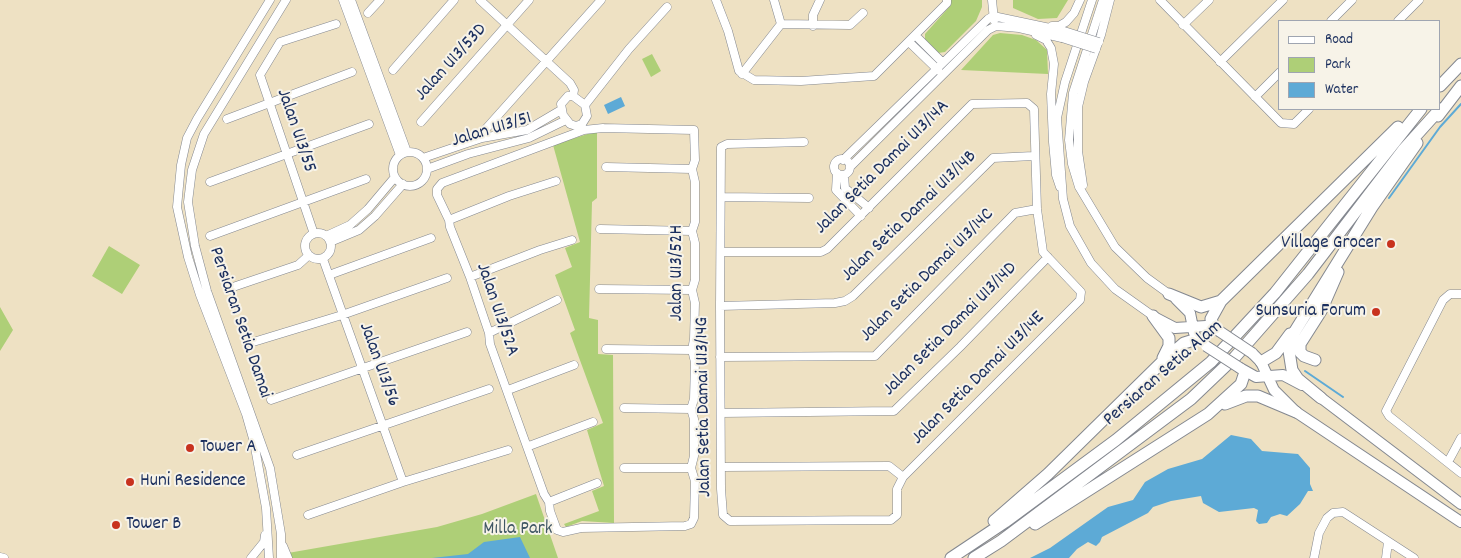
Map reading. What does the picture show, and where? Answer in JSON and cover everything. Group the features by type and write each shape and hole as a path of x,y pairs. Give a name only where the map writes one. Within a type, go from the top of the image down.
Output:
{"highway":[{"path":"1441,85 1461,64"},
{"path":"1321,398 1298,379 1289,362 1292,336 1394,174 1461,86"},
{"name":"Persiaran Setia Alam","path":"1441,108 1461,86"},
{"path":"1216,329 1211,319 1221,301 1415,110"},
{"name":"Persiaran Setia Alam","path":"950,558 1005,522 1116,440 1211,362 1275,292 1420,110"},
{"name":"Persiaran Setia Alam","path":"974,558 1000,541 1191,399 1235,357 1308,274 1403,150 1439,110"},
{"path":"1315,360 1304,356 1300,352 1300,344 1328,296 1343,256"},
{"path":"1169,294 1201,307 1221,301"},
{"path":"1261,362 1276,353 1305,315"},
{"path":"1153,316 1168,338 1169,346 1160,364"},
{"path":"950,558 1017,502 1160,364 1195,333"},
{"path":"1208,414 1241,384 1243,370"},
{"path":"1000,541 1028,528 1208,414 1246,396 1258,396 1296,412"}],"main road":[{"path":"1169,294 1187,308 1195,333 1206,346 1243,370 1256,376 1283,375 1321,398 1461,504"},
{"path":"1153,316 1175,328 1195,333 1206,326 1216,329 1252,353 1261,362 1274,390 1296,412 1461,522"}],"street":[{"name":"Persiaran Setia Damai","path":"269,558 268,520 254,442 246,414 200,296 188,257 177,207 181,165 187,138 197,118 270,0"},
{"name":"Persiaran Setia Damai","path":"281,558 281,534 270,468 207,291 195,246 188,202 192,170 204,134 286,0"},
{"path":"343,0 403,153"},
{"path":"351,0 403,153"},
{"path":"368,13 380,0"},
{"path":"392,70 454,0"},
{"path":"480,0 570,83 574,90 573,96"},
{"name":"Jalan U13/53D","path":"421,122 529,0"},
{"path":"483,132 601,0"},
{"path":"716,0 728,31 735,60 742,74 758,80 801,81 874,76 947,3 947,0"},
{"path":"774,0 781,24"},
{"path":"813,26 813,15 820,0"},
{"path":"992,0 996,26"},
{"path":"869,208 845,188 836,164 843,160 981,24 993,16 1043,26 1058,26 1066,22 1074,13 1080,0"},
{"path":"1063,199 1057,118 1065,82 1092,0"},
{"path":"1103,0 1077,78 1070,116 1069,140 1072,164 1079,187 1115,247 1147,278 1169,294"},
{"path":"1087,201 1080,172 1077,129 1078,107 1110,0"},
{"path":"1160,0 1282,123 1294,124 1308,110"},
{"path":"1183,25 1209,0"},
{"path":"1220,62 1283,0"},
{"path":"1332,20 1352,0"},
{"path":"1399,20 1419,0"},
{"path":"585,105 629,49 667,7"},
{"path":"781,24 850,26 863,13"},
{"name":"Jalan U13/55","path":"314,234 260,75 280,42 336,24"},
{"path":"742,74 781,24"},
{"path":"840,174 848,172 988,30 996,26 1063,35"},
{"path":"1043,26 1063,35 1097,45"},
{"path":"1025,30 1046,40 1051,48 1054,64 1051,94 1056,175 1070,226 1090,263 1115,290 1153,316"},
{"path":"915,35 942,62"},
{"path":"909,42 936,69 944,74"},
{"path":"735,60 750,63"},
{"path":"750,63 750,71 758,80"},
{"path":"227,119 352,72"},
{"path":"1255,97 1278,74"},
{"path":"573,96 585,105 587,116 583,127 576,126 566,120 561,110 564,99 573,96"},
{"name":"Jalan Setia Damai U13/14A","path":"721,252 821,252 827,249 972,104 1027,104 1034,109 1034,156"},
{"name":"Jalan U13/51","path":"423,158 482,138 527,130 561,110"},
{"name":"Jalan U13/51","path":"427,169 468,154 529,138 566,120"},
{"path":"210,182 369,124"},
{"name":"Jalan U13/52H","path":"583,127 694,130 695,160 692,170 695,182 695,222 692,231 695,242 695,280 692,290 695,312 692,350 695,362 694,399 691,409 694,419 694,456 691,468 695,481 694,518 691,524 685,526 621,526"},
{"name":"Jalan U13/52A","path":"583,127 442,183 437,195 449,220 453,236 470,277 484,324 489,333 490,344 544,494 550,502 556,527 561,532 581,528 621,526"},
{"name":"Jalan Setia Damai U13/14G","path":"804,142 727,144 723,145 721,150 720,358 723,515 730,521 891,520 897,515 897,489 903,477"},
{"path":"861,142 861,146 868,150"},
{"path":"413,152 423,158 427,169 420,182 412,185 403,184 395,177 394,165 403,153 413,152"},
{"path":"1034,156 1036,210 1043,252 1048,257"},
{"name":"Jalan Setia Damai U13/14B","path":"720,306 835,303 845,301 853,296 993,158 1034,156"},
{"path":"843,160 847,162 850,168"},
{"path":"606,167 692,170"},
{"path":"840,174 836,190 861,216"},
{"path":"328,239 368,210 395,177"},
{"path":"210,236 366,179"},
{"path":"449,220 509,196 556,181"},
{"path":"328,239 330,250 323,259 315,260 308,256 305,243 314,234 328,239 359,230 375,216 403,184"},
{"path":"721,197 809,198"},
{"name":"Jalan Setia Damai U13/14C","path":"720,358 874,356 1015,212 1019,210 1036,210"},
{"path":"600,229 692,231"},
{"path":"329,275 431,238"},
{"path":"470,277 540,250 572,240"},
{"path":"230,288 298,265 308,256"},
{"name":"Jalan Setia Damai U13/14E","path":"903,477 1077,304 1081,292 1048,257"},
{"name":"Jalan Setia Damai U13/14D","path":"722,413 894,411 1048,257"},
{"name":"Jalan U13/56","path":"323,259 403,482"},
{"path":"250,343 446,278"},
{"path":"599,289 692,290"},
{"path":"1461,294 1450,294 1443,300 1386,411 1389,416 1461,473"},
{"path":"489,333 557,300"},
{"path":"271,400 467,332"},
{"path":"606,349 692,350"},
{"path":"508,390 574,365"},
{"path":"297,455 489,389"},
{"path":"624,408 691,409"},
{"path":"528,446 593,422"},
{"path":"1448,462 1461,438"},
{"path":"308,515 403,482 508,450"},
{"path":"722,467 889,466 903,477"},
{"path":"624,468 691,468"},
{"path":"550,502 597,483"},
{"path":"1314,558 1319,533 1328,518 1333,514 1343,512 1414,558"},
{"path":"251,558 264,542 268,520"},
{"path":"281,534 288,558"},
{"path":"1386,558 1388,542"},
{"path":"0,557 4,558"}],"green space":[{"path":"950,0 982,0 982,7 976,21 945,52 938,53 925,40 925,34 951,5"},
{"path":"1013,0 1068,0 1057,18 1038,19 1013,8"},
{"path":"1000,33 1022,35 1036,40 1047,50 1048,74 961,70 993,35"},
{"path":"652,54 661,71 651,77 642,59"},
{"path":"597,131 597,198 592,202 589,318 598,320 598,354 613,355 614,523 582,521 566,527 564,524 599,511 592,491 604,486 587,430 603,423 570,333 575,330 555,275 572,267 565,248 580,242 553,145"},
{"path":"109,246 140,265 122,294 92,276"},
{"path":"0,307 13,330 0,351"},
{"name":"Milla Park","path":"536,494 558,558 291,558 288,553 437,527 482,514"}],"water":[{"path":"621,97 625,106 608,114 604,105"},
{"path":"1231,435 1251,439 1262,451 1298,454 1310,468 1310,484 1313,491 1308,491 1300,504 1287,516 1280,514 1271,517 1267,523 1259,524 1256,521 1258,510 1254,508 1219,512 1203,503 1201,496 1171,501 1153,507 1148,513 1102,537 1096,546 1088,542 1077,549 1069,558 1030,558 1050,548 1108,507 1133,500 1145,482 1168,469 1202,459"},
{"path":"520,537 530,558 432,558 468,554 484,542"}],"waterway":[{"path":"1389,198 1440,127 1461,104"},
{"path":"1305,371 1343,397"}],"place":[{"name":"Village Grocer","path":"1391,244"},
{"name":"Sunsuria Forum","path":"1376,312"},
{"name":"Tower A","path":"190,448"},
{"name":"Huni Residence","path":"130,482"},
{"name":"Tower B","path":"116,525"}]}
